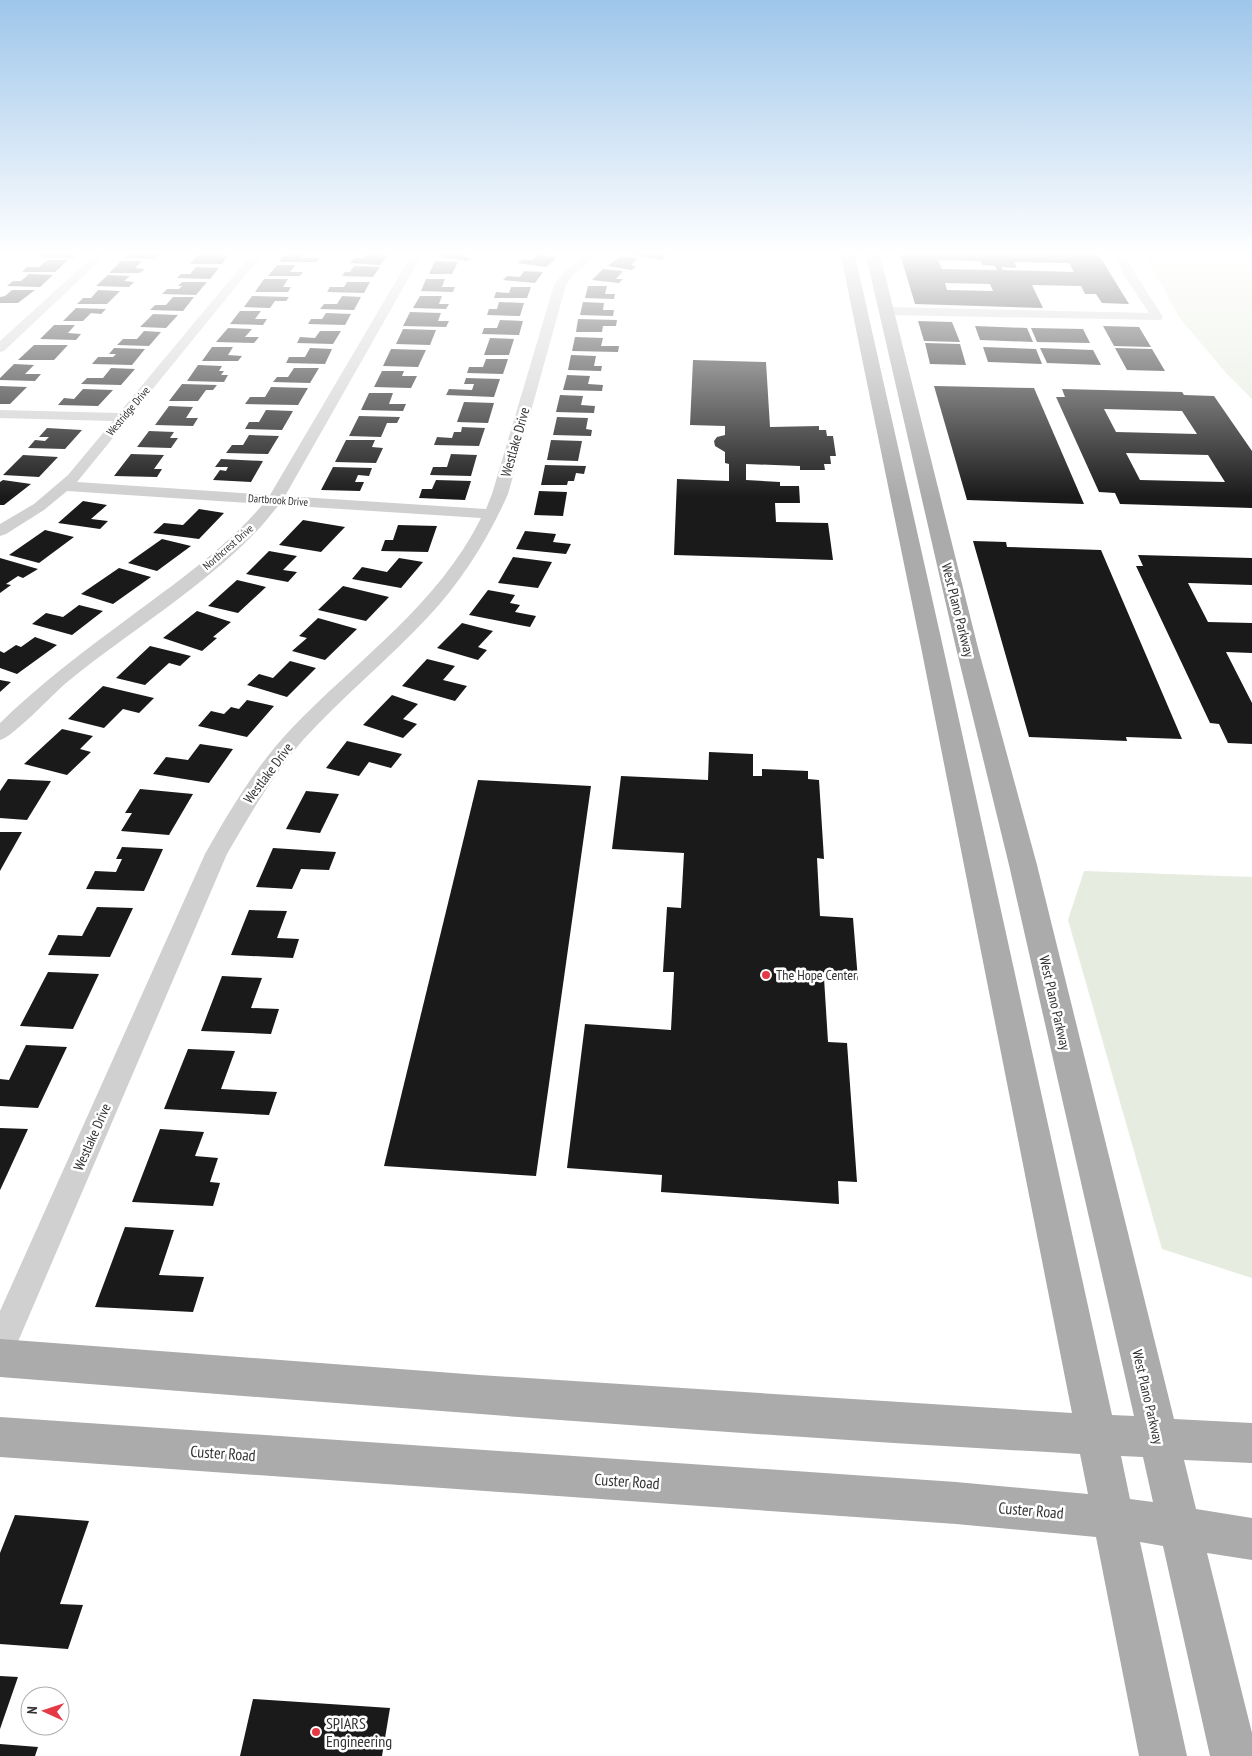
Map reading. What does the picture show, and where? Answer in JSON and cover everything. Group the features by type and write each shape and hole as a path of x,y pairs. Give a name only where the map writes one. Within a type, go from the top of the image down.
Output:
{"main road":[{"path":"864,333 953,747 1163,1756"},
{"name":"West Plano Parkway","path":"892,333 1023,864 1178,1527 1234,1756"},
{"path":"894,474 925,473"},
{"path":"953,747 985,769 1023,864"},
{"path":"0,1358 478,1395 1097,1435 1252,1443"},
{"name":"Custer Road","path":"0,1437 956,1503 1114,1517 1252,1539"}],"street":[{"path":"0,348 16,333"},
{"name":"Westridge Drive","path":"0,531 39,506 65,486 193,333"},
{"name":"Northcrest Drive","path":"0,734 68,672 206,567 246,533 275,500 371,333"},
{"name":"Westlake Drive","path":"0,1347 216,854 250,796 277,758 297,735 439,594 470,552 492,514 500,494 546,333"},
{"path":"0,414 124,417"},
{"name":"Dartbrook Drive","path":"65,486 492,514"}],"shaded area":[{"path":"1192,333 1252,333 1252,399 1226,373"},
{"path":"1084,871 1252,877 1252,1278 1162,1249 1068,920"}],"building":[{"path":"46,333 81,334 76,340 40,339"},
{"path":"142,333 160,333 149,346 117,345 123,339 137,339"},
{"path":"224,333 249,333 245,337 259,337 254,343 216,342"},
{"path":"319,333 340,333 333,344 297,343 300,337 315,338"},
{"path":"401,333 435,333 430,345 396,344"},
{"path":"482,333 520,333 519,335"},
{"path":"922,333 956,333 960,342 924,341"},
{"path":"977,333 1029,333 1033,342 980,340"},
{"path":"1033,333 1085,333 1090,343 1037,342"},
{"path":"1107,333 1143,333 1151,347 1114,346"},
{"path":"575,337 603,338 601,346 619,346 618,352 572,351"},
{"path":"490,338 514,339 509,355 484,355"},
{"path":"925,343 960,344 966,365 930,364"},
{"path":"34,345 68,345 54,360 18,360"},
{"path":"212,347 233,347 228,355 242,356 238,361 202,361"},
{"path":"983,347 1036,349 1042,364 988,362"},
{"path":"114,348 145,349 132,365 92,364 98,357 113,357 116,354 109,354"},
{"path":"310,348 332,349 325,364 286,363 289,357 305,357"},
{"path":"1040,348 1093,350 1101,365 1047,363"},
{"path":"1115,348 1152,349 1165,371 1127,370"},
{"path":"391,349 426,350 418,367 383,366"},
{"path":"571,355 596,356 594,366 602,366 601,371 568,370"},
{"path":"486,359 508,359 503,374 467,373 469,367 483,367"},
{"path":"693,360 766,362 770,427 819,426 819,430 826,430 827,436 833,436 836,456 830,456 831,464 824,464 825,470 800,470 800,466 746,464 746,480 780,482 780,486 799,486 800,503 775,503 776,522 828,523 833,560 674,555 677,479 729,481 729,464 725,463 725,452 715,446 714,441 717,437 725,435 725,426 690,425"},
{"path":"14,364 34,365 25,374 41,374 35,381 0,380"},
{"path":"198,365 222,366 219,371 224,371 221,375 228,375 224,382 187,381"},
{"path":"111,368 135,369 121,385 81,384 87,378 103,378"},
{"path":"294,368 319,368 310,383 273,382 277,377 288,377"},
{"path":"382,371 404,371 402,376 417,376 411,388 374,387"},
{"path":"567,375 590,376 588,384 603,385 602,391 563,390"},
{"path":"466,378 500,379 494,397 446,395 449,389 472,390 474,384 464,384"},
{"path":"182,384 217,385 213,390 206,390 198,401 169,401"},
{"path":"0,386 27,387 10,404 0,404"},
{"path":"934,386 1034,388 1084,504 967,500"},
{"path":"271,387 308,388 298,405 245,404 250,397 265,397"},
{"path":"83,389 113,390 98,406 58,405 64,398 74,399"},
{"path":"1062,389 1182,392 1184,395 1214,396 1252,451 1252,508 1120,504 1115,493 1099,492 1056,397 1065,397","holes":["1104,409 1182,411 1197,434 1116,432","1126,453 1208,455 1225,482 1140,480"]},
{"path":"369,393 393,393 389,404 406,404 403,411 361,410"},
{"path":"560,395 583,396 581,405 595,406 594,413 556,412"},
{"path":"464,402 494,403 488,423 457,422"},
{"path":"169,406 193,407 186,418 198,418 193,426 155,425"},
{"path":"266,410 293,411 282,430 245,429 249,422 259,422"},
{"path":"359,416 400,417 397,423 387,423 381,437 349,436"},
{"path":"557,417 588,418 586,429 592,430 591,436 553,435"},
{"path":"462,427 485,428 479,446 434,445 437,437 452,438 454,432 461,432"},
{"path":"47,428 82,430 65,449 28,448 35,440 45,441 49,437 39,437"},
{"path":"149,431 174,432 170,438 178,438 171,448 137,447"},
{"path":"249,435 279,436 268,454 226,453 232,445 243,445"},
{"path":"346,440 375,440 372,447 383,448 376,463 335,462"},
{"path":"551,440 582,441 578,461 547,460"},
{"path":"131,454 164,455 154,469 162,469 157,477 114,476"},
{"path":"451,454 477,455 471,476 430,475 433,467 447,467"},
{"path":"23,455 58,457 39,477 3,475"},
{"path":"221,459 263,461 251,482 213,480 220,470 226,471 228,467 215,467"},
{"path":"545,465 586,466 584,474 576,473 574,481 568,481 567,485 541,485"},
{"path":"333,467 372,468 369,476 358,475 355,482 364,482 360,491 321,490"},
{"path":"3,480 31,484 4,505 0,505 0,482"},
{"path":"436,480 471,481 465,500 419,498 422,489 432,489"},
{"path":"539,491 567,492 563,516 534,515"},
{"path":"83,501 107,505 91,519 108,521 100,529 58,523"},
{"path":"199,509 224,513 199,539 153,533 164,523 183,525"},
{"path":"303,520 345,527 321,552 279,545"},
{"path":"398,525 437,526 428,552 381,551 385,540 393,540"},
{"path":"45,530 74,537 39,563 9,555"},
{"path":"525,531 556,534 553,542 571,544 566,554 516,549"},
{"path":"162,539 191,546 157,571 128,563"},
{"path":"973,541 1006,542 1007,547 1101,550 1182,739 1126,737 1127,741 1029,737"},
{"path":"269,551 297,556 283,570 297,572 288,582 246,574"},
{"path":"1138,555 1252,558 1252,585 1188,583 1208,622 1252,623 1252,653 1226,652 1252,703 1252,744 1228,743 1219,724 1210,723 1136,566 1143,566"},
{"path":"513,557 552,562 538,588 498,583"},
{"path":"0,558 38,569 23,578 18,576 6,584 11,585 0,593"},
{"path":"399,558 423,562 401,588 352,579 362,567 387,572"},
{"path":"119,568 151,577 113,604 81,594"},
{"path":"237,580 266,587 238,613 208,606"},
{"path":"343,586 389,597 366,621 318,610"},
{"path":"488,590 515,595 510,603 520,605 515,612 536,616 530,627 469,615"},
{"path":"79,605 103,611 72,635 32,624 46,613 63,617"},
{"path":"197,611 231,622 213,637 217,638 202,651 163,638"},
{"path":"318,618 357,629 325,660 292,651 307,638 299,636"},
{"path":"462,623 493,631 478,647 487,650 478,660 437,648"},
{"path":"35,637 57,645 17,674 0,668 0,651 4,653 16,645 21,647"},
{"path":"150,646 191,656 180,666 169,663 145,685 116,678"},
{"path":"427,659 455,666 443,680 467,686 455,701 402,686"},
{"path":"290,661 316,668 287,697 247,685 259,674 273,678"},
{"path":"0,680 11,682 0,692"},
{"path":"103,686 154,698 139,713 123,709 104,728 68,719"},
{"path":"392,695 418,704 403,719 417,724 403,738 363,725"},
{"path":"247,700 274,706 247,737 198,726 211,711 224,714 231,707 239,709"},
{"path":"62,729 93,736 80,749 91,752 67,775 24,764"},
{"path":"347,741 402,754 391,768 369,762 359,776 326,768"},
{"path":"200,744 233,749 209,783 153,774 166,757 188,760"},
{"name":"The Hope Center","path":"709,752 753,754 753,776 762,776 762,769 808,771 808,779 819,780 824,859 817,858 820,916 853,918 858,980 824,978 828,1042 847,1043 857,1182 838,1181 839,1204 661,1192 662,1175 567,1168 585,1024 671,1030 674,972 663,972 667,907 681,908 684,853 612,849 621,776 708,780"},
{"path":"8,779 51,781 27,820 0,818 0,791"},
{"path":"478,780 591,786 536,1176 384,1166"},
{"path":"140,789 193,794 169,835 121,831 132,813 125,813"},
{"path":"306,791 339,794 320,833 286,829"},
{"path":"0,832 22,832 0,871"},
{"path":"122,847 163,849 144,891 86,889 95,871 116,872 122,859 116,859"},
{"path":"273,848 336,852 329,870 301,869 292,889 256,887"},
{"path":"97,907 133,908 110,957 48,955 58,935 82,936"},
{"path":"249,910 287,911 277,938 299,939 293,958 231,955"},
{"path":"48,972 99,974 73,1029 20,1026"},
{"path":"222,976 262,978 251,1008 279,1009 271,1034 201,1031"},
{"path":"26,1045 67,1047 38,1108 0,1106 0,1079 9,1080"},
{"path":"188,1049 235,1051 221,1089 277,1092 269,1115 164,1109"},
{"path":"0,1128 28,1129 0,1190"},
{"path":"160,1129 204,1132 195,1156 218,1158 210,1182 220,1183 213,1206 132,1202"},
{"path":"125,1227 174,1230 159,1275 204,1277 193,1312 95,1307"},
{"path":"15,1515 89,1521 60,1604 83,1605 68,1649 0,1644 0,1553"},
{"path":"0,1676 18,1677 0,1729"},
{"name":"SPIARS Engineering","path":"253,1699 390,1708 382,1756 240,1756"},
{"path":"0,1744 38,1747 35,1756 0,1756"}],"place":[{"name":"The Hope Center","path":"766,975"},
{"name":"SPIARS Engineering","path":"316,1732"}]}
